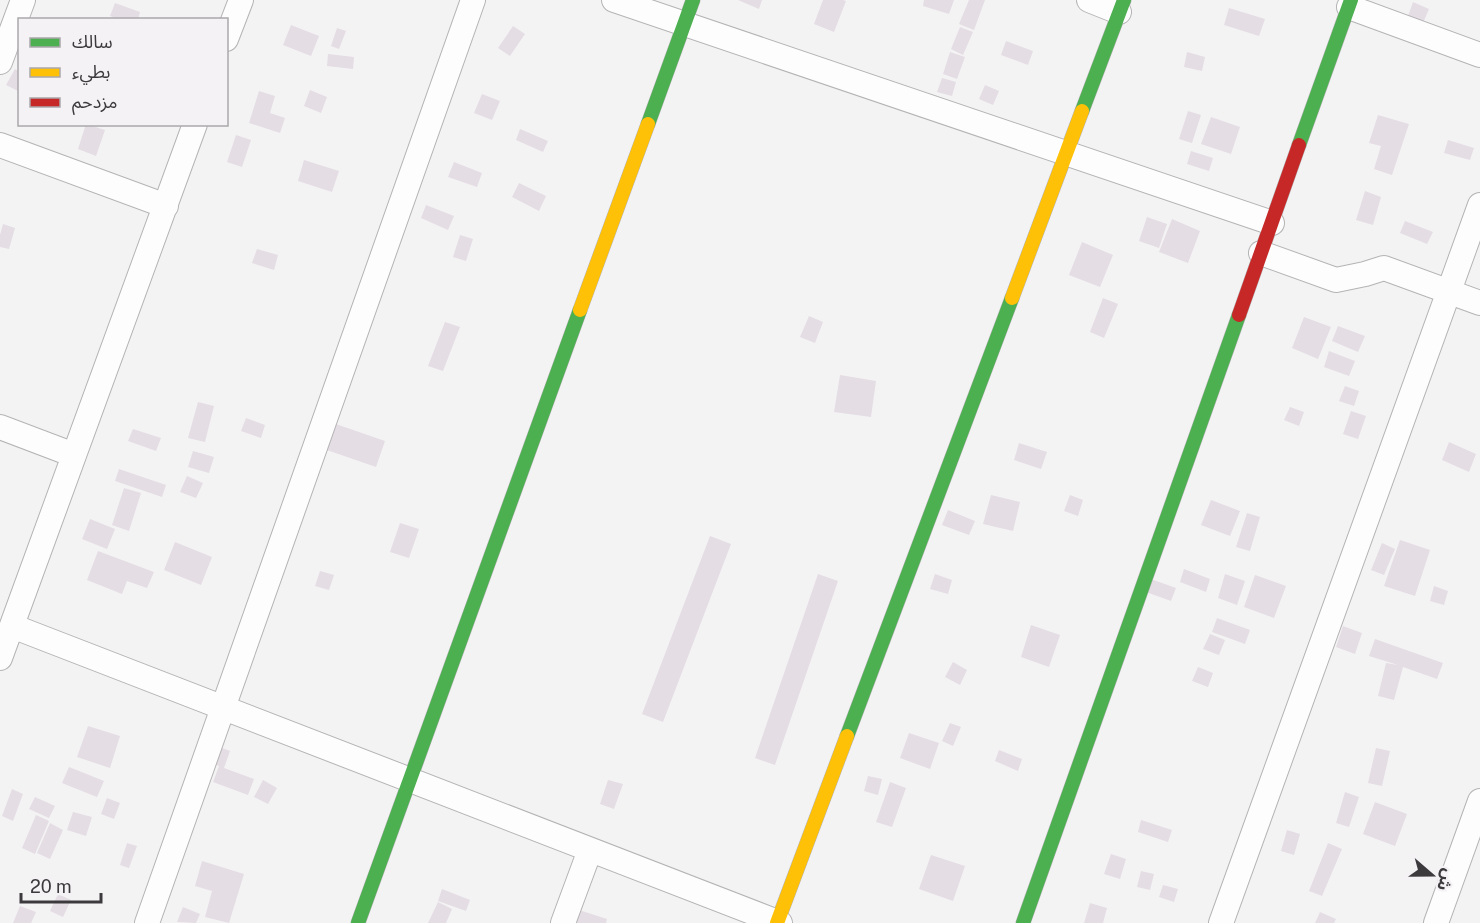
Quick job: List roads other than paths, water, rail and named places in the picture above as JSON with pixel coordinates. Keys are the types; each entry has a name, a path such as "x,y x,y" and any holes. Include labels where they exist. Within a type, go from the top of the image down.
{"street":[{"path":"0,63 23,0"},
{"path":"228,34 241,0"},
{"path":"147,923 472,0"},
{"path":"614,0 1272,223"},
{"path":"358,923 693,0"},
{"path":"12,626 778,923 1122,6 1089,0"},
{"path":"1023,923 1350,4 1480,55"},
{"path":"0,658 194,126"},
{"path":"0,145 166,206"},
{"path":"1221,923 1480,205"},
{"path":"1261,253 1336,280 1384,268 1480,303"},
{"path":"0,427 74,455"},
{"path":"1436,923 1480,801"},
{"path":"563,923 590,850"}]}
